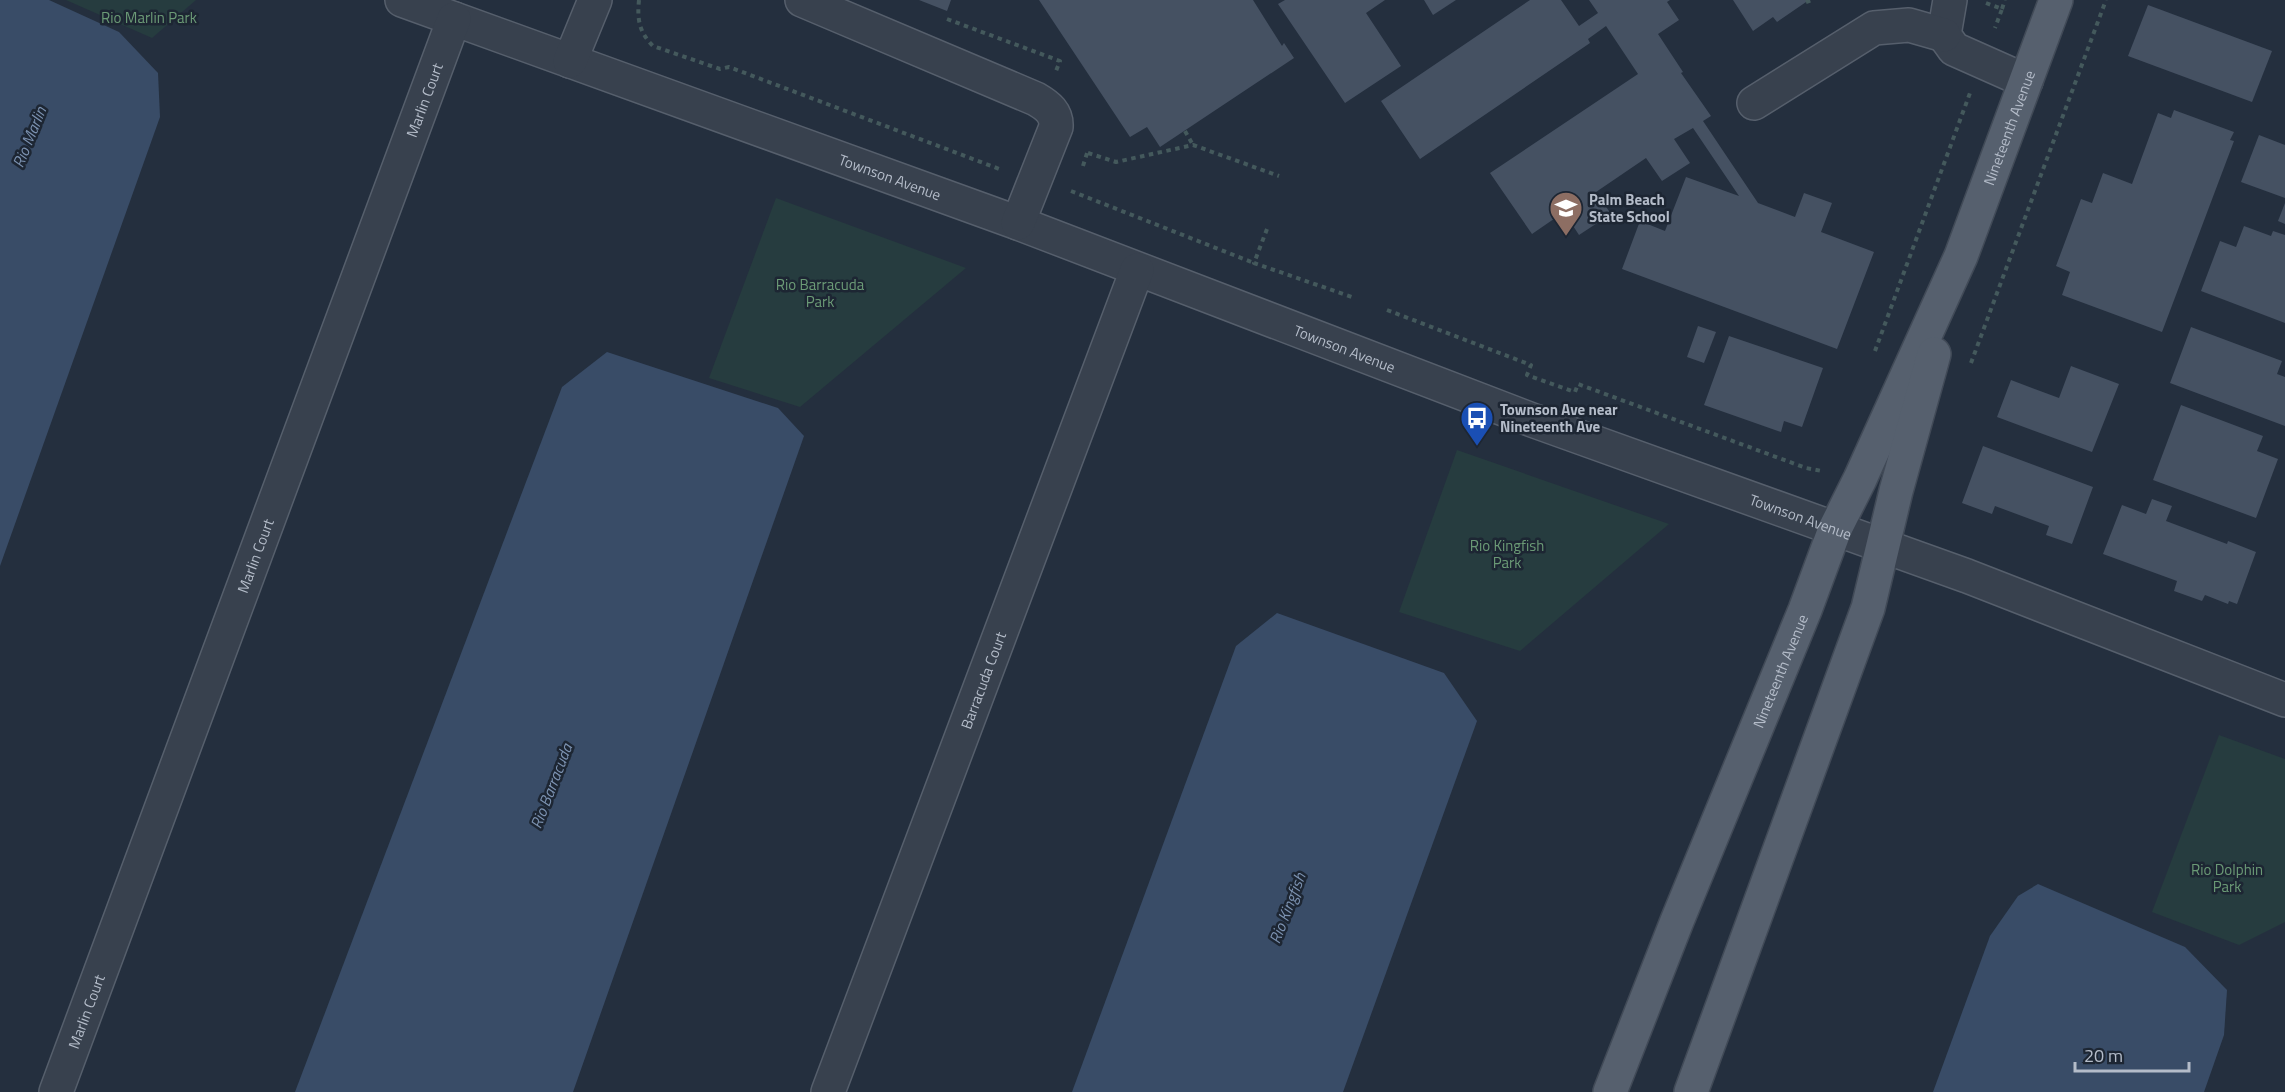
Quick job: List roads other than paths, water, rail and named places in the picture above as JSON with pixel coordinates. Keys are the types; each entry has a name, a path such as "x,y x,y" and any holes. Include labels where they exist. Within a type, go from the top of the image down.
{"main road":[{"name":"Nineteenth Avenue","path":"1610,1092 1836,529 1961,256 2056,0"},
{"name":"Nineteenth Avenue","path":"1691,1092 1868,608 1896,491 1961,256"}],"street":[{"name":"Townson Avenue","path":"402,0 1018,223 1542,424 1967,576 2285,700"},
{"path":"570,61 596,0"},
{"path":"802,0 1036,99 1047,106 1056,119 1056,128 1018,223"},
{"path":"1944,35 1950,0"},
{"name":"Marlin Court","path":"56,1092 454,19"},
{"path":"1754,103 1874,28 1909,25 1944,35 1954,49 2026,81"},
{"name":"Barracuda Court","path":"828,1092 1137,270"}],"water":[{"name":"Rio Marlin","path":"0,0 49,0 119,32 158,73 160,117 0,566"},
{"name":"Rio Barracuda","path":"607,352 778,408 804,436 573,1092 295,1092 562,387"},
{"name":"Rio Kingfish","path":"1277,613 1444,673 1477,721 1343,1092 1072,1092 1236,646"},
{"path":"2038,884 2185,947 2227,990 2224,1035 2204,1092 1933,1092 1990,936 2018,896"}],"place":[{"name":"Palm Beach State School","path":"1566,237"},
{"name":"Townson Ave near Nineteenth Ave","path":"1477,447"}],"park label":[{"name":"Rio Marlin Park","path":"149,17"},
{"name":"Rio Barracuda Park","path":"820,292"},
{"name":"Rio Kingfish Park","path":"1507,554"},
{"name":"Rio Dolphin Park","path":"2227,878"}]}
